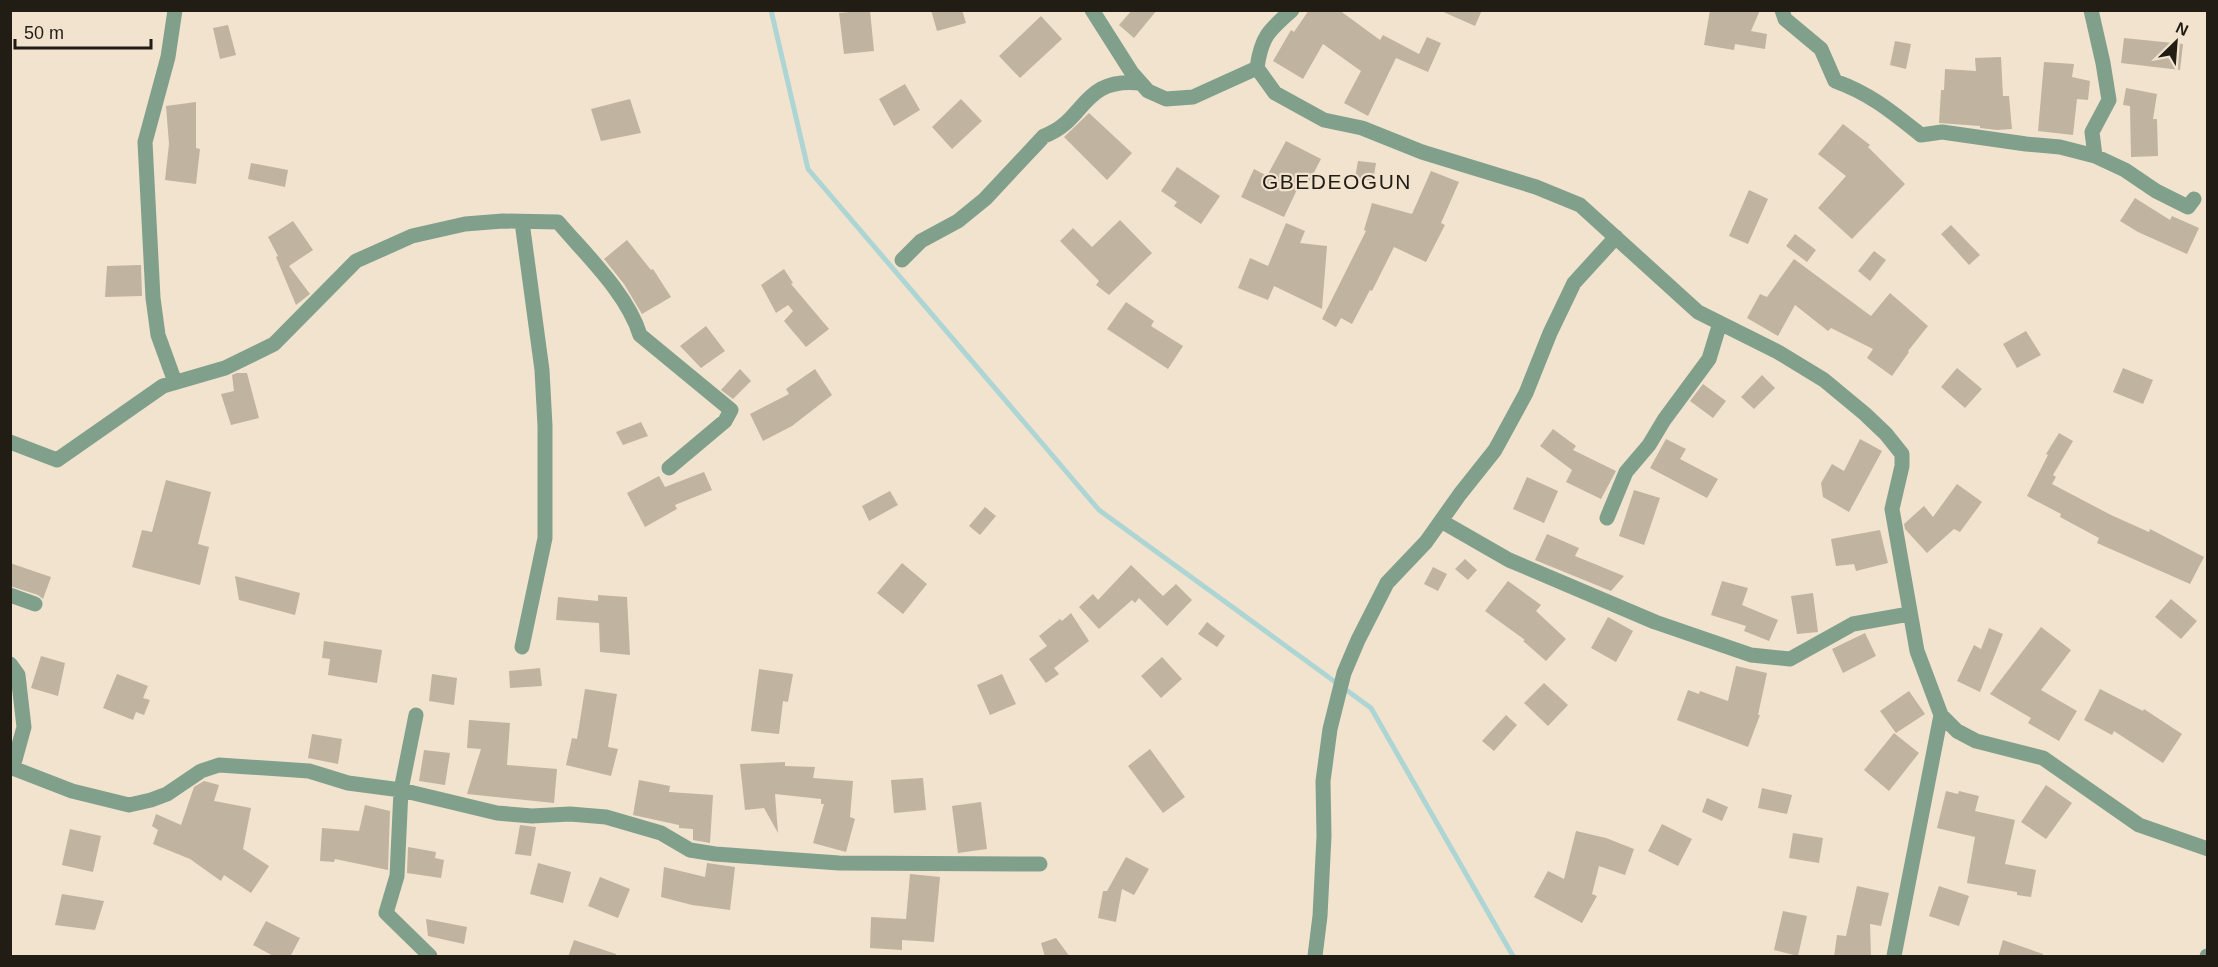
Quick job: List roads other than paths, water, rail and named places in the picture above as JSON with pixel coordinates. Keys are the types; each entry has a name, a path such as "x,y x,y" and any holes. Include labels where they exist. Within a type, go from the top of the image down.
{"street":[{"path":"175,10 168,57 145,142 153,298 158,335 175,382"},
{"path":"1092,10 1140,83 1148,91 1166,99 1193,97 1257,68"},
{"path":"1292,10 1272,28 1260,47 1257,68 1275,93 1324,120 1362,128 1422,152 1536,188 1580,205 1698,312 1778,352 1824,380 1872,421 1902,454 1902,466 1892,509 1917,651 1941,715 1957,731 1976,741 2043,758 2139,825 2208,849"},
{"path":"1782,10 1785,19 1821,50 1835,81 1859,90 1921,135 1942,132 2060,147 2095,156 2125,170 2156,191 2188,207 2194,200"},
{"path":"2091,10 2109,100 2092,132 2095,156"},
{"path":"902,260 921,241 958,221 985,199 1044,136 1056,132 1096,90 1126,81 1140,83"},
{"path":"522,222 542,370 545,448 545,538 522,646"},
{"path":"10,442 57,460 163,386 225,368 274,344 356,261 412,236 465,224 558,222 620,296 634,317 640,335 731,410 725,421 669,468"},
{"path":"1315,957 1323,859 1323,781 1330,729 1344,673 1387,583 1426,542 1495,450 1526,393 1550,333 1574,283 1616,237"},
{"path":"1607,518 1626,472 1649,445 1664,420 1709,359 1720,323"},
{"path":"1441,521 1509,560 1655,622 1750,655 1790,659 1853,624 1910,614"},
{"path":"10,595 35,604"},
{"path":"10,664 18,675 21,686 24,727 12,767 72,791 129,805 166,794 201,771 219,765 309,771 348,783 401,790 497,813 532,816 570,814 606,818 661,833 690,850 715,854 839,863 1040,864"},
{"path":"416,715 401,790 397,876 386,913 430,957"},
{"path":"1894,957 1941,715"}],"waterway":[{"path":"771,10 808,169 1099,510 1371,708 1513,956"}],"district":[{"name":"GBEDEOGUN","path":"1337,182"}]}
